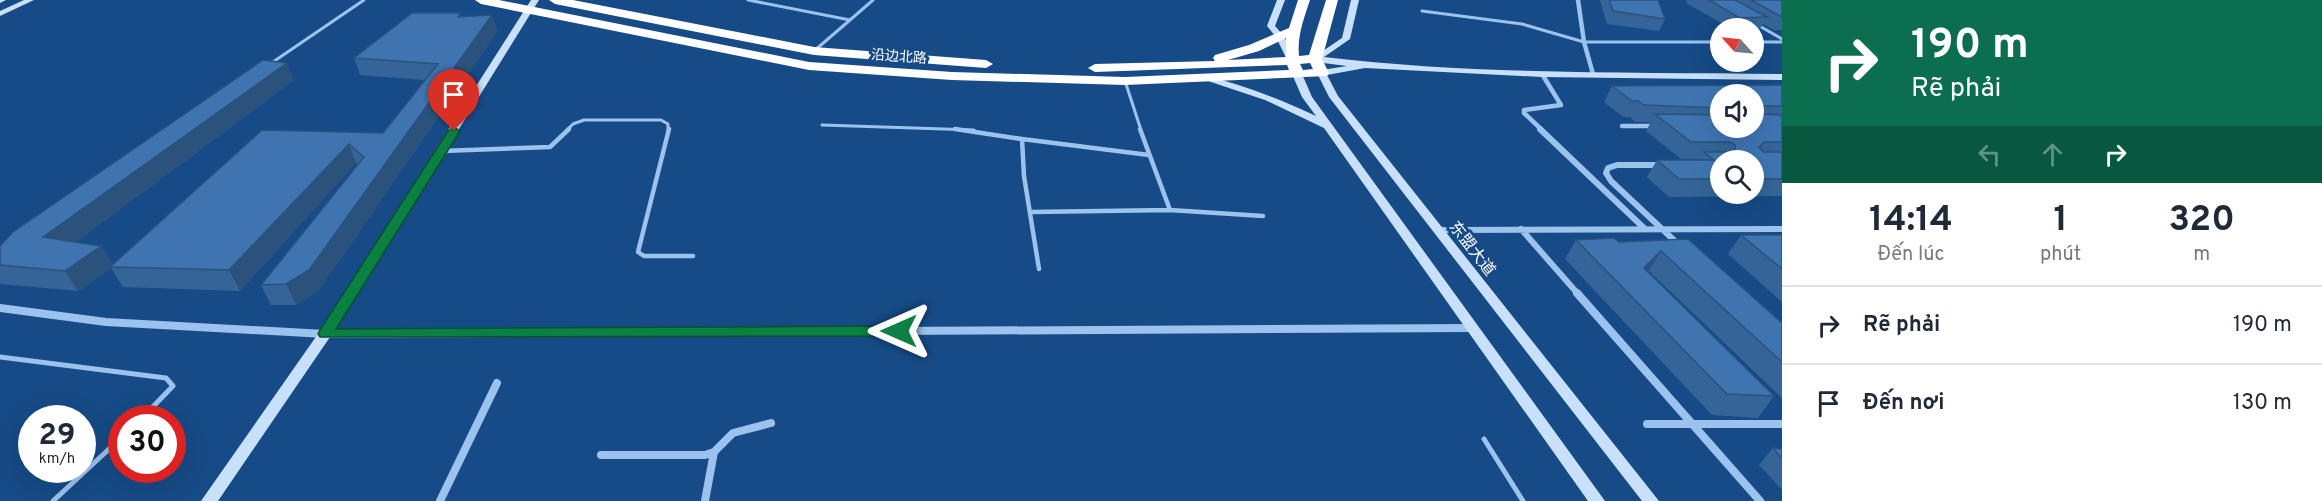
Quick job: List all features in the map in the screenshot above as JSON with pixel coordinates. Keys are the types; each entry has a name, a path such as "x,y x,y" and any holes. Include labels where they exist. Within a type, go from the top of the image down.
{"highway":[{"name":"沿边北路","path":"481,0 531,5 809,66 952,76 1125,81 1322,73"},
{"name":"沿边北路","path":"555,0 814,51 957,63 1107,68 1315,59"},
{"path":"1297,74 1291,60 1294,30 1304,0"},
{"path":"1315,59 1332,0"},
{"path":"1189,66 1254,48 1294,30"},
{"name":"东盟大道","path":"1315,59 1322,73"}],"main road":[{"path":"0,14 30,0"},
{"path":"1281,0 1271,26 1280,36 1291,60"},
{"path":"1315,59 1346,39 1355,0"},
{"path":"1,1 21,4"},
{"path":"209,501 326,334 531,5"},
{"path":"1315,59 1365,65 1542,74 1782,77"},
{"path":"1322,73 1365,65"},
{"name":"东盟大道","path":"1322,73 1334,97 1651,501"},
{"path":"1297,74 1307,97 1597,501"},
{"path":"1207,79 1250,89 1329,127"}],"street":[{"path":"1578,0 1584,42 1593,74"},
{"path":"1542,74 1561,105 1528,108 1524,110 1524,113 1646,230"},
{"path":"1622,126 1666,126"},
{"path":"1675,164 1617,165 1608,168 1606,173 1611,181 1688,253"},
{"path":"1521,229 1760,501"},
{"path":"1760,229 1767,235"},
{"path":"1438,230 1782,229"},
{"path":"0,308 106,322 326,334 1473,328"},
{"path":"440,501 496,383"},
{"path":"601,455 705,455 714,452 733,433 771,423"},
{"path":"1647,424 1782,424"},
{"path":"705,501 714,452"}],"lane":[{"path":"266,67 364,0"},
{"path":"748,0 850,20"},
{"path":"814,51 873,0"},
{"path":"1422,11 1521,24 1584,42 1710,42"},
{"path":"1764,29 1782,41"},
{"path":"1764,42 1782,41"},
{"path":"1125,81 1170,210"},
{"path":"442,151 550,147 562,139 569,126 576,121 662,120 668,124 669,128 638,252 644,256 693,256"},
{"path":"822,124 968,129 1022,139 1149,155"},
{"path":"1022,139 1024,176 1039,269"},
{"path":"1031,212 1170,210 1263,216"},
{"path":"0,357 166,378 173,386 155,405"},
{"path":"1484,439 1523,501"},
{"path":"53,501 108,450"}],"building":[{"path":"1609,0 1658,0 1665,19 1613,11"},
{"path":"1709,0 1735,0 1767,17 1740,18"},
{"path":"1751,0 1782,0 1782,17"},
{"path":"412,13 461,13 458,17 492,15 309,270 286,284 261,285 364,157 349,144 229,270 110,267 262,130 383,133 438,64 354,58"},
{"path":"263,60 287,63 43,237 101,246 65,271 0,265 0,246 13,232"},
{"path":"1710,85 1710,108 1644,105 1638,101 1632,101 1612,86"},
{"path":"1764,85 1782,85 1782,106 1764,106"},
{"path":"1655,114 1710,115 1710,138 1764,138 1764,114 1782,115 1782,142 1764,142 1759,148 1762,150 1735,150 1735,145 1730,142 1691,142"},
{"path":"1764,152 1782,152 1782,179 1764,179"},
{"path":"1657,160 1710,160 1710,179 1679,179"},
{"path":"1741,235 1782,235 1782,269"},
{"path":"1614,238 1619,242 1688,239 1782,323 1782,362 1661,251 1644,268 1774,396 1727,394 1576,240"},
{"path":"1773,448 1782,449 1782,458"}],"route":[{"path":"454,131 326,334 899,331"}]}
